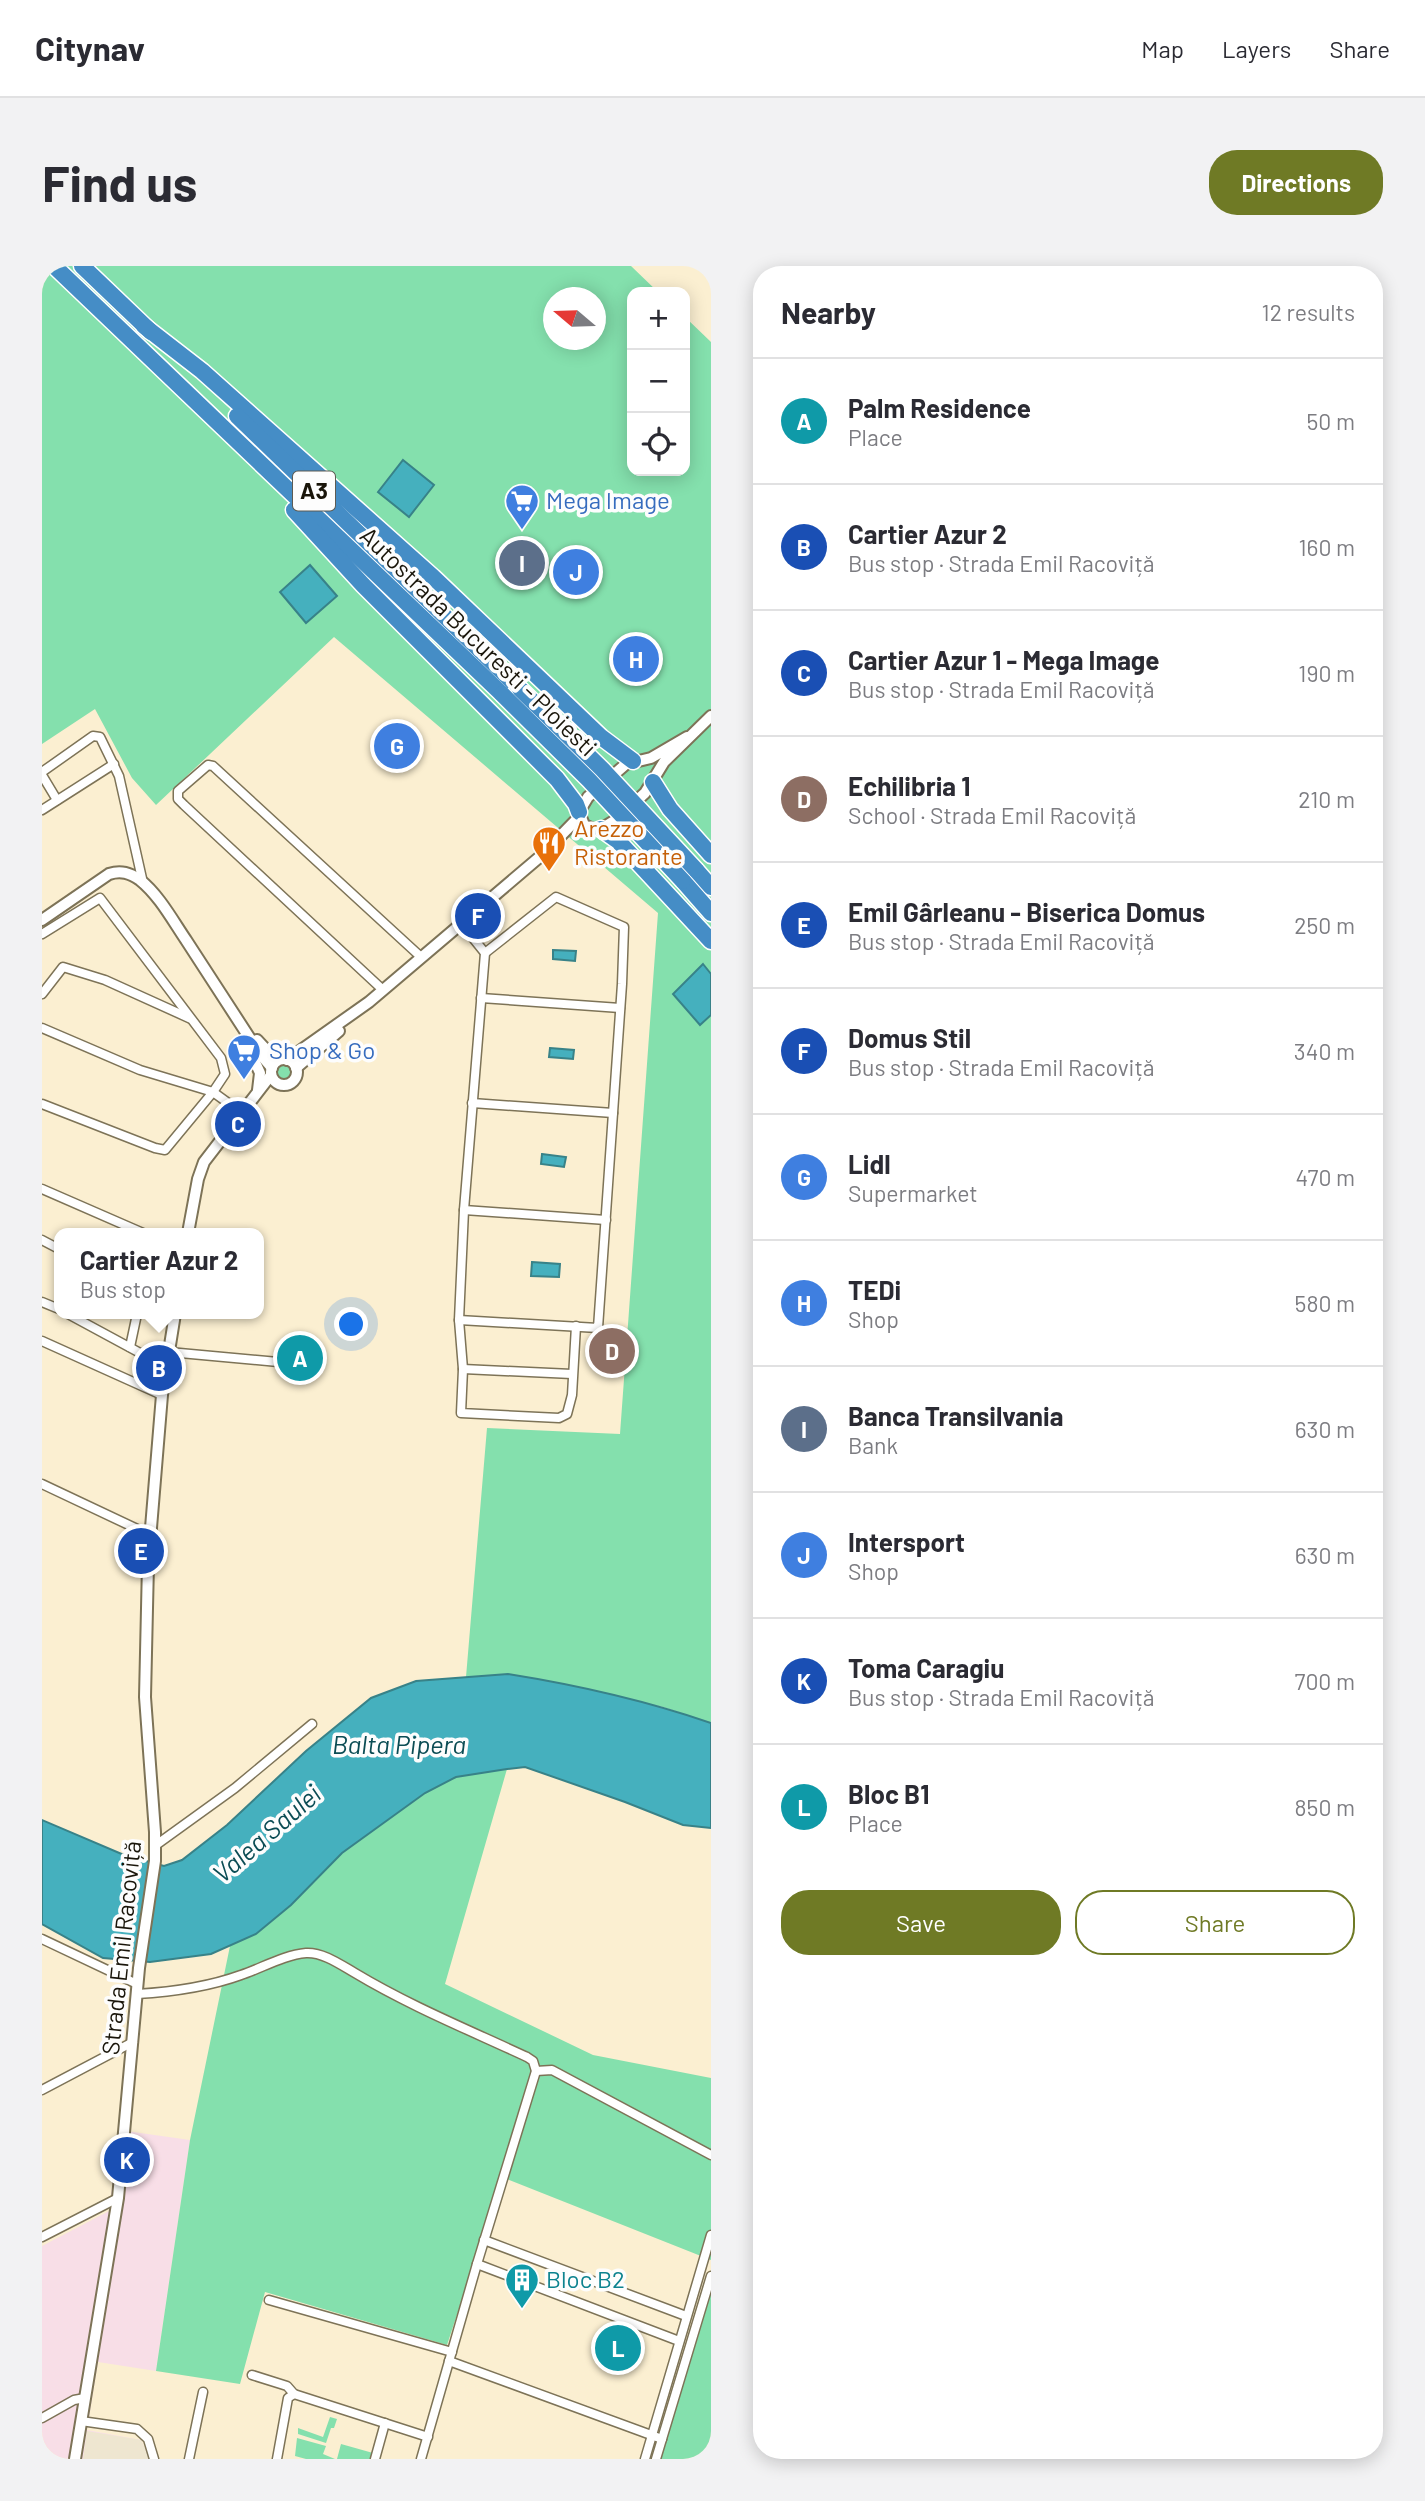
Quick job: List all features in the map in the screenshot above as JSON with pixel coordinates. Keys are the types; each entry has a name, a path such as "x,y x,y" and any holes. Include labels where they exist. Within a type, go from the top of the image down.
{"highway":[{"name":"Autostrada Bucuresti - Ploiesti","path":"54,266 689,875 711,887"},
{"name":"Autostrada Bucuresti - Ploiesti","path":"82,266 602,769 689,875 711,913"},
{"path":"144,326 202,371 386,534 601,737 637,761"},
{"path":"224,429 254,468 351,573 556,779 576,804 579,814"},
{"path":"654,780 670,809 711,855"},
{"path":"595,828 618,841 711,941"}],"street":[{"path":"542,855 614,821 645,793 664,762 711,716"},
{"path":"57,800 42,774 97,735 114,764 133,833 143,883"},
{"path":"189,1228 204,1162 273,1075 276,1062 286,1060 369,1002 542,855 579,814 587,797 621,768 651,758 687,737"},
{"path":"637,761 650,766 654,780"},
{"path":"42,810 114,764"},
{"path":"383,990 184,805 178,799 178,791 208,765 213,766 421,957"},
{"path":"579,814 584,825 595,828"},
{"path":"42,920 109,874 126,873 143,883 174,923 273,1075 284,1085 296,1076 296,1068 369,1002"},
{"path":"459,1320 598,1328 624,927 556,897 483,950"},
{"path":"42,934 100,898 225,1066 225,1074 213,1092 165,1150 42,1104"},
{"path":"461,923 483,950 464,1210 459,1320 463,1369 461,1413 559,1418 567,1414 572,1395 576,1326"},
{"path":"42,994 64,967 105,980 192,1020"},
{"path":"218,989 228,997 262,1046 296,1068"},
{"path":"218,989 217,996 258,1066 260,1079 256,1096"},
{"path":"481,998 620,1008"},
{"path":"42,1028 128,1066 213,1092 242,1113"},
{"path":"472,1103 613,1113"},
{"path":"43,1191 131,1228"},
{"path":"464,1210 606,1220"},
{"path":"77,1319 166,1367"},
{"path":"130,1347 136,1319"},
{"name":"Strada Emil Racoviță","path":"75,2459 118,2198 139,1968 155,1861 145,1697 150,1535 162,1395 174,1319"},
{"path":"42,1341 162,1395"},
{"path":"169,1352 278,1362"},
{"path":"463,1369 572,1374"},
{"path":"42,1484 150,1535"},
{"path":"156,1844 235,1788 312,1724"},
{"path":"42,1939 137,1989 159,1993 217,1982 293,1956 314,1953 345,1967 429,2014 533,2061 536,2071 421,2459"},
{"path":"43,2086 133,2042"},
{"path":"536,2071 552,2070 711,2155"},
{"path":"42,2237 118,2198"},
{"path":"645,2459 711,2235"},
{"path":"484,2240 687,2316"},
{"path":"477,2264 679,2341"},
{"path":"656,2459 711,2276"},
{"path":"269,2300 451,2356 662,2439"},
{"path":"252,2375 287,2386 294,2394 428,2437"},
{"path":"189,2459 203,2392"},
{"path":"277,2459 288,2398 294,2394"},
{"path":"42,2418 75,2400 85,2398"},
{"path":"81,2421 137,2429 148,2439 154,2459"},
{"path":"375,2459 385,2423"}],"shaded area":[{"path":"119,2130 190,2140 156,2371 98,2362 87,2430 141,2440 150,2459 42,2459 42,2246 109,2211"},
{"path":"87,2431 141,2440 150,2459 83,2459"}],"green space":[{"path":"42,266 631,266 653,287 627,287 627,476 690,476 690,322 711,342 711,1723 663,1707 508,1674 466,1677 487,1428 620,1434 658,913 334,637 156,805 132,778 95,709 42,744"},
{"path":"284,1064 290,1066 290,1078 284,1080 278,1078 276,1072 278,1066"},
{"path":"507,1769 445,1984 593,2055 711,2078 711,2260 502,2177 447,2345 265,2292 240,2384 156,2371 190,2140 230,1946 256,1934 291,1905 342,1853 425,1793 456,1777"},
{"path":"711,2275 711,2459 655,2459"},
{"path":"330,2417 337,2419 326,2443 298,2434 298,2428 323,2437"},
{"path":"297,2438 326,2446 323,2454 335,2459 306,2459 295,2456"},
{"path":"341,2444 373,2453 371,2459 337,2459"}],"water":[{"path":"403,460 434,485 409,517 378,492"},
{"path":"310,565 337,596 306,623 280,592"},
{"path":"553,950 576,951 575,961 553,959"},
{"path":"703,964 711,974 711,1015 700,1025 673,994"},
{"path":"550,1048 574,1050 573,1059 549,1057"},
{"path":"542,1154 566,1157 564,1167 541,1164"},
{"path":"532,1262 560,1264 559,1277 531,1276"},
{"name":"Balta Pipera","path":"508,1674 610,1694 711,1723 711,1828 683,1825 525,1767 507,1769 456,1777 425,1793 342,1853 291,1905 256,1934 211,1954 150,1962 103,1958 42,1924 42,1820 124,1855 164,1866 182,1860 227,1825 306,1751 371,1698 416,1681"}],"place":[{"name":"Mega Image","path":"522,531"},
{"name":"Banca Transilvania","path":"522,563"},
{"name":"Intersport","path":"576,572"},
{"name":"TEDi","path":"636,659"},
{"name":"Lidl","path":"397,746"},
{"name":"Arezzo Ristorante","path":"549,873"},
{"name":"Domus Stil","path":"478,916"},
{"name":"Shop & Go","path":"244,1081"},
{"name":"Cartier Azur 1 - Mega Image","path":"238,1124"},
{"name":"Echilibria 1","path":"612,1351"},
{"name":"Palm Residence","path":"300,1358"},
{"name":"Cartier Azur 2","path":"159,1368"},
{"name":"Emil Gârleanu - Biserica Domus","path":"141,1551"},
{"name":"Toma Caragiu","path":"127,2160"},
{"name":"Bloc B2","path":"522,2310"},
{"name":"Bloc B1","path":"618,2348"}],"water label":[{"name":"Valea Saulei","path":"267,1834"}]}
